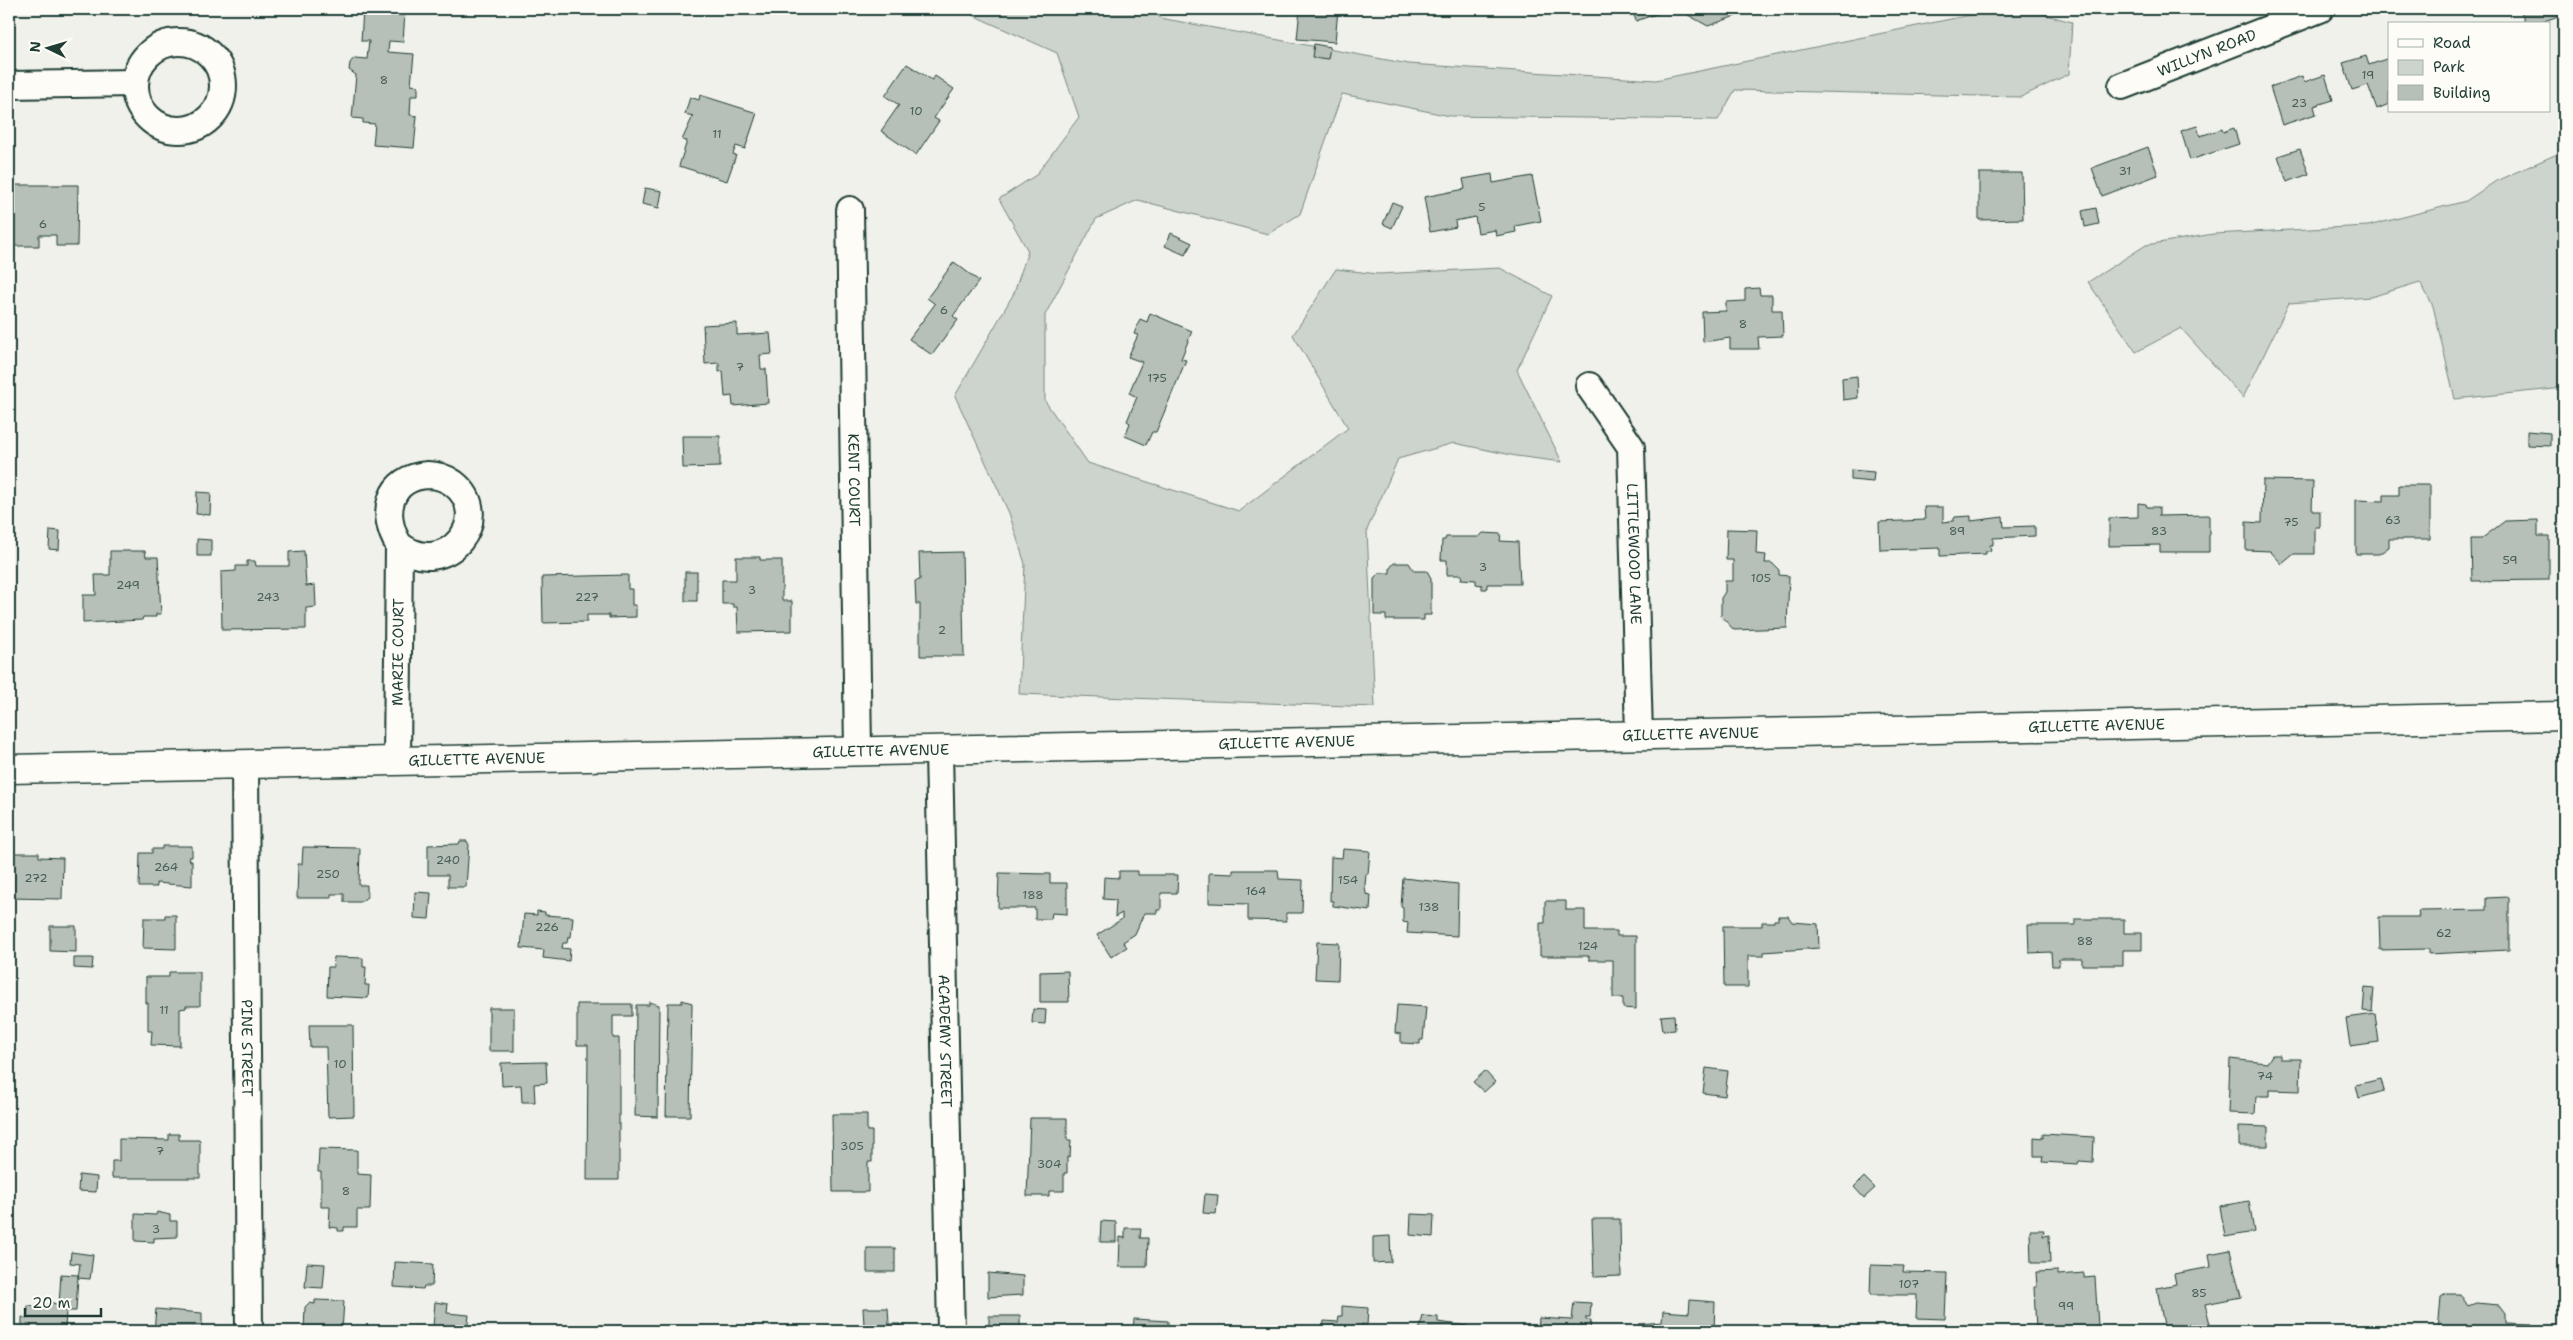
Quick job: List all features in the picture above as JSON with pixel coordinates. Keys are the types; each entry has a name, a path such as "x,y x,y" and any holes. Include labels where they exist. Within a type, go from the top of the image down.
{"street":[{"name":"WILLYN ROAD","path":"2122,86 2320,9"},
{"path":"9,85 135,83"},
{"name":"KENT COURT","path":"850,210 858,750"},
{"name":"LITTLEWOOD LANE","path":"1589,386 1631,447 1639,735"},
{"name":"MARIE COURT","path":"397,761 400,545"},
{"name":"GILLETTE AVENUE","path":"9,769 2564,716"},
{"name":"ACADEMY STREET","path":"939,751 951,1331"},
{"name":"PINE STREET","path":"245,764 250,1331"}],"green space":[{"path":"959,9 1154,9 1160,18 1409,64 1656,80 1999,9 2024,9 2072,22 2069,74 2021,97 1735,90 1718,120 1450,116 1342,94 1300,214 1268,234 1138,200 1096,219 1045,315 1045,401 1088,463 1239,511 1348,428 1293,335 1336,269 1378,274 1500,268 1552,296 1517,370 1562,462 1516,456 1454,443 1398,459 1367,530 1375,707 1019,694 1025,564 1009,513 955,396 1014,293 1028,251 999,199 1036,175 1079,117 1057,53"},
{"path":"2564,151 2564,388 2455,399 2433,306 2420,282 2371,297 2289,303 2243,398 2181,328 2136,352 2088,282 2146,245 2213,234 2368,226 2466,201 2496,181"}],"building":[{"path":"363,9 405,12 403,42 389,41 388,52 414,54 411,85 418,86 418,96 411,96 410,115 417,116 414,148 373,145 375,124 363,123 363,119 352,118 356,75 349,70 350,63 354,58 367,59 369,41 361,41"},
{"path":"784,9 799,9 800,11 786,16"},
{"path":"1300,9 1338,9 1335,42 1297,39"},
{"path":"1632,9 1670,9 1636,21"},
{"path":"1686,9 1748,9 1744,13 1708,26 1688,15"},
{"path":"2520,9 2564,9 2564,14 2542,22 2525,22"},
{"path":"1314,44 1330,47 1328,59 1312,57"},
{"path":"2366,56 2369,65 2388,58 2388,104 2377,109 2368,85 2352,90 2343,63"},
{"path":"907,64 932,80 935,76 954,89 934,118 939,121 916,155 881,131 899,105 885,96"},
{"path":"2325,75 2333,100 2314,106 2316,114 2282,125 2270,87 2302,76 2304,82"},
{"path":"700,95 757,113 745,149 736,146 733,154 736,155 727,181 679,166 687,141 682,140 693,116 685,114 690,97 699,100"},
{"path":"2197,126 2200,136 2222,129 2223,132 2234,128 2239,144 2190,160 2181,131"},
{"path":"2148,147 2158,175 2102,196 2092,168"},
{"path":"2300,149 2309,174 2287,182 2278,156"},
{"path":"1979,173 2022,173 2023,219 1979,220"},
{"path":"1492,174 1493,183 1532,176 1541,221 1515,226 1516,232 1496,236 1495,230 1478,233 1475,217 1455,221 1456,227 1430,232 1424,197 1465,189 1463,179"},
{"path":"16,185 78,185 77,246 56,246 56,235 39,235 39,246 9,246 9,214 15,214 9,208 9,192"},
{"path":"645,188 662,191 659,208 642,204"},
{"path":"1392,202 1402,206 1392,228 1383,224"},
{"path":"2096,208 2099,224 2085,227 2082,211"},
{"path":"1171,233 1192,243 1185,255 1165,246"},
{"path":"954,262 979,281 953,316 958,320 932,355 909,339 935,304 927,298"},
{"path":"1759,288 1760,295 1772,295 1772,310 1782,310 1783,336 1758,337 1759,349 1730,349 1730,338 1703,342 1702,312 1726,311 1726,302 1745,301 1745,289"},
{"path":"1150,313 1192,331 1181,359 1186,360 1156,432 1152,432 1146,445 1125,436 1130,423 1127,421 1137,397 1129,393 1142,362 1128,357 1138,335 1134,334 1140,319 1147,322"},
{"path":"737,323 737,335 770,333 772,354 760,355 761,369 766,369 768,403 733,406 732,396 725,397 723,371 719,372 719,363 705,364 703,325"},
{"path":"1857,376 1858,398 1843,400 1842,378"},
{"path":"2527,431 2550,433 2550,446 2527,445"},
{"path":"682,436 720,436 720,467 683,468"},
{"path":"1851,470 1874,472 1873,482 1851,480"},
{"path":"2263,480 2313,481 2312,511 2320,511 2320,527 2315,527 2315,554 2294,554 2282,564 2270,551 2246,550 2246,522 2262,523"},
{"path":"2399,485 2430,485 2430,539 2389,539 2389,547 2379,554 2356,554 2356,500 2384,501 2384,495 2399,495"},
{"path":"197,492 211,493 210,515 196,514"},
{"path":"2138,503 2146,504 2147,507 2159,507 2159,516 2209,515 2209,552 2160,552 2160,545 2109,546 2109,518 2138,517"},
{"path":"1924,507 1943,507 1943,522 1953,521 1955,517 1971,516 1971,521 2003,517 2004,527 2035,526 2035,536 1993,538 1993,545 1990,545 1991,551 1986,551 1986,554 1940,556 1940,548 1880,550 1879,522 1925,520"},
{"path":"2538,520 2538,536 2549,536 2549,580 2472,581 2471,539 2481,539 2505,521"},
{"path":"1727,529 1757,530 1756,554 1766,555 1765,563 1772,563 1779,570 1779,575 1789,576 1787,628 1734,630 1721,616 1721,598 1725,592 1725,581 1733,581 1733,560 1726,560"},
{"path":"50,530 60,531 59,550 49,549"},
{"path":"1483,533 1501,534 1500,541 1518,542 1520,584 1487,584 1487,589 1482,589 1482,585 1476,584 1476,580 1461,579 1462,575 1447,575 1447,560 1441,560 1442,540 1445,540 1446,537 1479,537"},
{"path":"197,539 211,540 211,556 197,556"},
{"path":"110,551 145,551 146,557 158,557 161,614 156,614 156,617 143,617 142,620 83,623 83,595 96,595 95,575 110,575"},
{"path":"304,551 306,586 315,585 316,607 306,608 306,629 222,630 221,572 236,571 236,566 247,566 247,561 255,561 256,566 289,566 289,552"},
{"path":"962,552 964,656 920,656 920,604 916,604 915,581 920,580 919,553"},
{"path":"736,557 760,557 760,560 782,560 782,601 792,601 792,631 738,632 737,607 733,607 733,604 722,604 722,580 736,580"},
{"path":"1394,563 1409,563 1414,571 1427,571 1431,578 1431,615 1424,615 1424,620 1386,620 1386,615 1374,615 1374,578 1379,573 1390,573 1390,568"},
{"path":"685,572 697,572 697,601 685,601"},
{"path":"628,575 628,589 632,589 632,605 636,605 636,617 609,618 609,615 587,615 587,622 543,623 542,577"},
{"path":"9,585 11,585 11,624 9,624"},
{"path":"460,841 467,841 469,845 466,887 448,887 448,875 428,875 428,845 459,844"},
{"path":"162,846 192,846 192,857 189,857 190,861 192,861 192,886 156,883 157,887 139,887 140,853 152,853 152,849 162,849"},
{"path":"303,847 360,848 359,885 367,885 367,897 360,902 344,902 344,894 331,894 331,898 297,898 298,864 302,864"},
{"path":"1343,849 1370,851 1365,886 1366,894 1371,895 1370,911 1333,906 1333,901 1330,901 1331,857 1342,858"},
{"path":"10,853 39,853 39,857 63,858 62,899 9,898"},
{"path":"1233,870 1278,870 1279,879 1303,880 1302,913 1286,913 1286,921 1248,920 1248,904 1209,903 1209,873 1233,874"},
{"path":"1119,871 1138,871 1138,875 1178,875 1177,893 1161,893 1161,910 1157,910 1157,913 1144,913 1135,934 1123,942 1127,947 1111,957 1097,935 1122,919 1122,913 1115,917 1116,900 1103,899 1104,877 1119,878"},
{"path":"999,873 1050,874 1050,883 1067,883 1067,914 1052,913 1051,919 1035,919 1035,908 998,908"},
{"path":"1403,878 1458,884 1457,936 1407,933 1408,923 1403,922 1403,908 1401,907"},
{"path":"415,892 431,893 429,919 414,918"},
{"path":"2509,897 2509,950 2429,954 2429,949 2380,950 2379,917 2419,917 2418,911 2486,910 2486,898"},
{"path":"1545,901 1566,901 1566,910 1585,910 1585,931 1617,931 1617,936 1636,936 1636,1009 1623,1008 1623,998 1613,998 1613,960 1589,960 1589,956 1540,956 1540,923 1545,923"},
{"path":"537,911 545,912 545,915 573,917 571,937 568,937 567,943 563,943 562,948 570,949 569,961 543,958 544,950 521,948 524,914 537,915"},
{"path":"165,915 176,915 176,949 143,948 144,918 165,918"},
{"path":"1778,916 1788,916 1792,922 1818,924 1819,948 1764,952 1764,956 1748,956 1748,987 1724,987 1723,926 1762,926 1762,922 1778,920"},
{"path":"2075,919 2124,919 2124,933 2142,933 2142,950 2123,950 2123,965 2082,965 2082,959 2059,959 2059,966 2052,966 2051,952 2029,953 2028,925 2075,925"},
{"path":"50,926 76,926 76,952 50,951"},
{"path":"1317,942 1339,943 1338,980 1315,979"},
{"path":"334,957 363,958 363,967 366,967 365,985 369,985 368,998 327,996 328,967 333,967"},
{"path":"74,958 93,958 92,969 74,968"},
{"path":"1068,971 1069,1002 1040,1002 1040,972"},
{"path":"169,972 200,972 200,1006 186,1006 186,1008 180,1009 180,1046 151,1045 152,1031 148,1031 146,977 169,977"},
{"path":"2365,987 2374,988 2372,1012 2363,1011"},
{"path":"682,1000 692,1003 690,1116 666,1116 668,1003 682,1003"},
{"path":"649,1002 659,1005 658,1117 635,1116 636,1005 649,1005"},
{"path":"577,1004 632,1004 632,1016 613,1016 613,1038 619,1038 619,1180 587,1180 588,1045 577,1045"},
{"path":"1397,1005 1426,1007 1423,1040 1420,1040 1420,1044 1401,1043 1401,1034 1395,1033"},
{"path":"489,1008 514,1008 514,1051 489,1051"},
{"path":"1033,1009 1046,1010 1045,1024 1032,1023"},
{"path":"2375,1014 2379,1042 2350,1046 2346,1018"},
{"path":"1674,1015 1675,1030 1663,1031 1661,1016"},
{"path":"309,1025 353,1025 354,1116 328,1117 326,1047 310,1047"},
{"path":"2272,1055 2280,1055 2280,1059 2301,1059 2300,1091 2270,1090 2270,1096 2256,1096 2255,1114 2228,1113 2230,1059 2267,1063"},
{"path":"546,1062 547,1083 534,1084 535,1102 522,1102 521,1085 502,1086 501,1063"},
{"path":"1706,1068 1728,1071 1725,1096 1703,1093"},
{"path":"1485,1071 1495,1082 1484,1092 1473,1082"},
{"path":"2381,1079 2384,1091 2359,1098 2356,1085"},
{"path":"832,1114 867,1114 867,1131 872,1131 872,1162 868,1162 868,1192 833,1192"},
{"path":"1030,1118 1067,1118 1067,1140 1071,1140 1070,1156 1067,1157 1067,1173 1064,1173 1064,1191 1049,1191 1049,1196 1027,1196"},
{"path":"2239,1126 2268,1127 2268,1146 2239,1146"},
{"path":"169,1134 179,1134 179,1140 200,1140 200,1178 112,1178 112,1161 119,1161 119,1139 169,1140"},
{"path":"2043,1134 2094,1137 2093,1162 2079,1161 2078,1164 2042,1162 2043,1156 2034,1156 2034,1137 2043,1138"},
{"path":"319,1149 357,1150 357,1174 371,1175 370,1210 357,1210 357,1227 344,1227 344,1231 338,1231 338,1228 329,1227 330,1207 321,1207 321,1172 318,1172"},
{"path":"79,1175 97,1177 96,1192 78,1191"},
{"path":"1864,1177 1875,1188 1864,1198 1854,1187"},
{"path":"1205,1194 1218,1195 1216,1214 1203,1213"},
{"path":"2249,1201 2254,1232 2225,1237 2220,1206"},
{"path":"157,1212 170,1215 170,1221 177,1221 177,1237 154,1238 154,1242 135,1241 135,1214 156,1215"},
{"path":"1411,1214 1434,1215 1433,1237 1410,1235"},
{"path":"1592,1219 1620,1219 1621,1276 1594,1277"},
{"path":"1101,1221 1116,1222 1116,1242 1100,1242"},
{"path":"1125,1228 1141,1228 1140,1238 1148,1238 1147,1267 1119,1267 1120,1237 1125,1238"},
{"path":"2030,1230 2044,1230 2043,1236 2049,1235 2050,1263 2031,1263"},
{"path":"1390,1236 1391,1262 1373,1263 1373,1237"},
{"path":"867,1248 895,1248 895,1272 867,1272"},
{"path":"2230,1250 2241,1297 2205,1304 2210,1324 2165,1331 2157,1288 2176,1284 2174,1274 2211,1267 2209,1254"},
{"path":"71,1252 93,1255 90,1279 78,1278 80,1264 70,1263"},
{"path":"395,1262 433,1264 432,1286 424,1286 423,1289 394,1287"},
{"path":"307,1263 325,1264 323,1288 305,1287"},
{"path":"1871,1265 1904,1266 1903,1272 1947,1273 1945,1319 1916,1318 1917,1295 1870,1295"},
{"path":"2058,1271 2058,1275 2084,1273 2084,1278 2095,1277 2098,1326 2081,1327 2081,1331 2036,1331 2034,1287 2037,1287 2036,1272"},
{"path":"988,1273 1023,1276 1023,1295 988,1297"},
{"path":"61,1274 78,1275 76,1311 66,1311 65,1331 22,1331 22,1317 27,1318 28,1306 44,1307 44,1305 49,1305 50,1302 59,1305"},
{"path":"2446,1294 2460,1294 2468,1306 2476,1303 2499,1305 2505,1313 2505,1323 2532,1324 2532,1331 2438,1331 2441,1297"},
{"path":"315,1300 344,1301 342,1331 304,1331 305,1307 309,1303 315,1304"},
{"path":"1690,1300 1715,1302 1714,1330 1717,1331 1638,1331 1639,1324 1662,1322 1663,1311 1689,1313"},
{"path":"435,1302 448,1304 447,1313 469,1315 467,1331 414,1331 414,1327 433,1327"},
{"path":"1574,1302 1591,1303 1590,1317 1586,1317 1586,1320 1591,1320 1590,1331 1538,1331 1539,1318 1572,1320"},
{"path":"1342,1306 1368,1308 1367,1325 1362,1324 1361,1331 1323,1331 1324,1321 1338,1322 1339,1316 1342,1316"},
{"path":"863,1308 888,1308 889,1324 900,1324 900,1331 867,1331 867,1325 864,1325"},
{"path":"156,1309 202,1313 202,1331 154,1331"},
{"path":"989,1316 1020,1316 1020,1331 989,1331"},
{"path":"1423,1316 1438,1317 1438,1322 1468,1326 1468,1331 1419,1331"},
{"path":"1134,1319 1168,1321 1168,1330 1183,1331 1133,1331"},
{"path":"749,1326 755,1327 755,1331 749,1331"},
{"path":"1233,1326 1284,1327 1283,1331 1233,1331"},
{"path":"1810,1326 1834,1329 1834,1331 1809,1331"}]}
